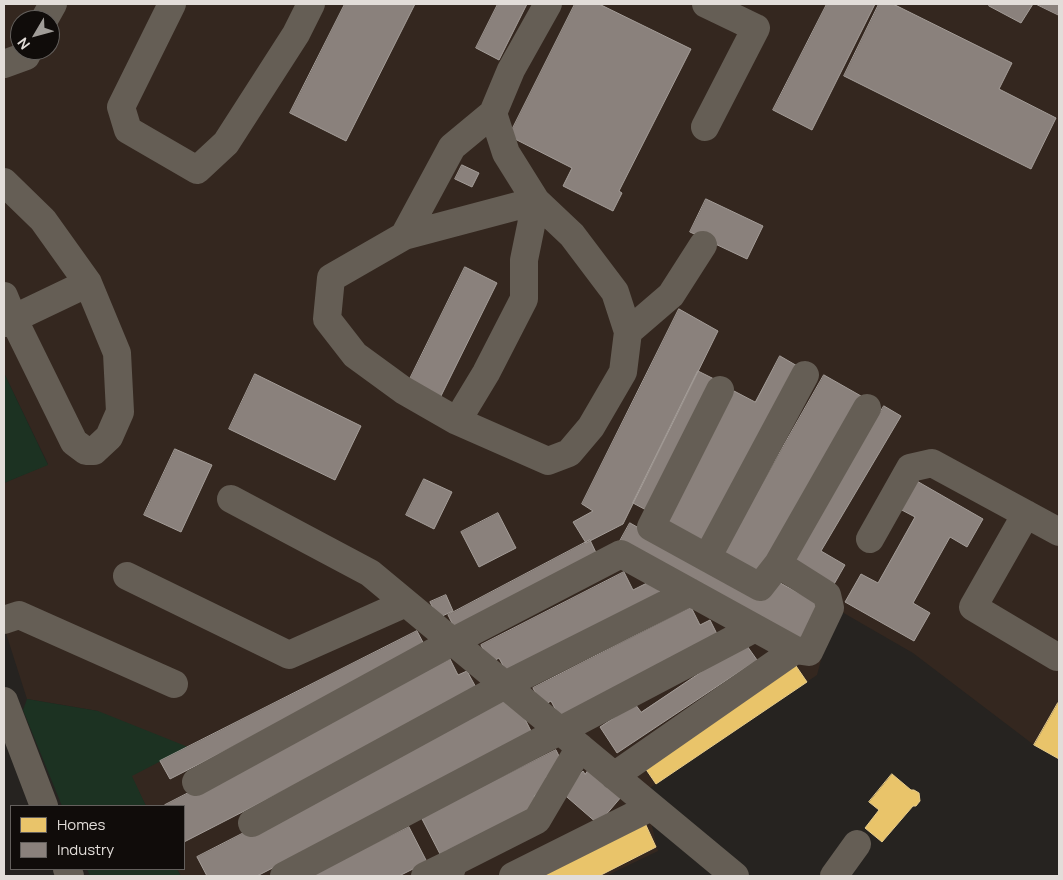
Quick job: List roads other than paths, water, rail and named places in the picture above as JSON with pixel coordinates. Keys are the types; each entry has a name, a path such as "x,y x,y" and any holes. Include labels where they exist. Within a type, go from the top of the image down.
{"lane":[{"path":"172,4 121,107 128,130 197,170 226,143 296,34 311,4"},
{"path":"404,236 452,148 492,113 510,70 548,4"},
{"path":"705,127 756,28 706,4"},
{"path":"492,113 506,153 536,201 572,236 615,292 628,332 623,372 591,427 569,453 548,461 457,421 403,390 355,355 327,319 332,278 404,236 536,201"},
{"path":"4,182 43,220 88,283 117,353 120,412 109,438 94,451 86,450 74,442 7,312 88,283"},
{"path":"457,421 486,373 524,299 524,260 536,201"},
{"path":"628,332 671,295 703,245"},
{"path":"707,558 805,374"},
{"path":"720,390 651,527 760,588 778,564 867,408"},
{"path":"870,539 910,468 932,463 1059,532"},
{"path":"231,499 370,574 735,876"},
{"path":"1026,514 973,607 1057,657"},
{"path":"196,782 452,642 621,554 795,650 809,652 830,608 828,595 778,564"},
{"path":"127,576 289,655 406,603"},
{"path":"252,823 505,685 690,592"},
{"path":"4,620 19,615 174,684"},
{"path":"284,876 570,739 755,628"},
{"path":"614,776 795,650"},
{"path":"4,701 44,805"},
{"path":"425,876 451,869 537,820 570,739"},
{"path":"514,876 651,807"},
{"path":"834,876 857,844"}]}
